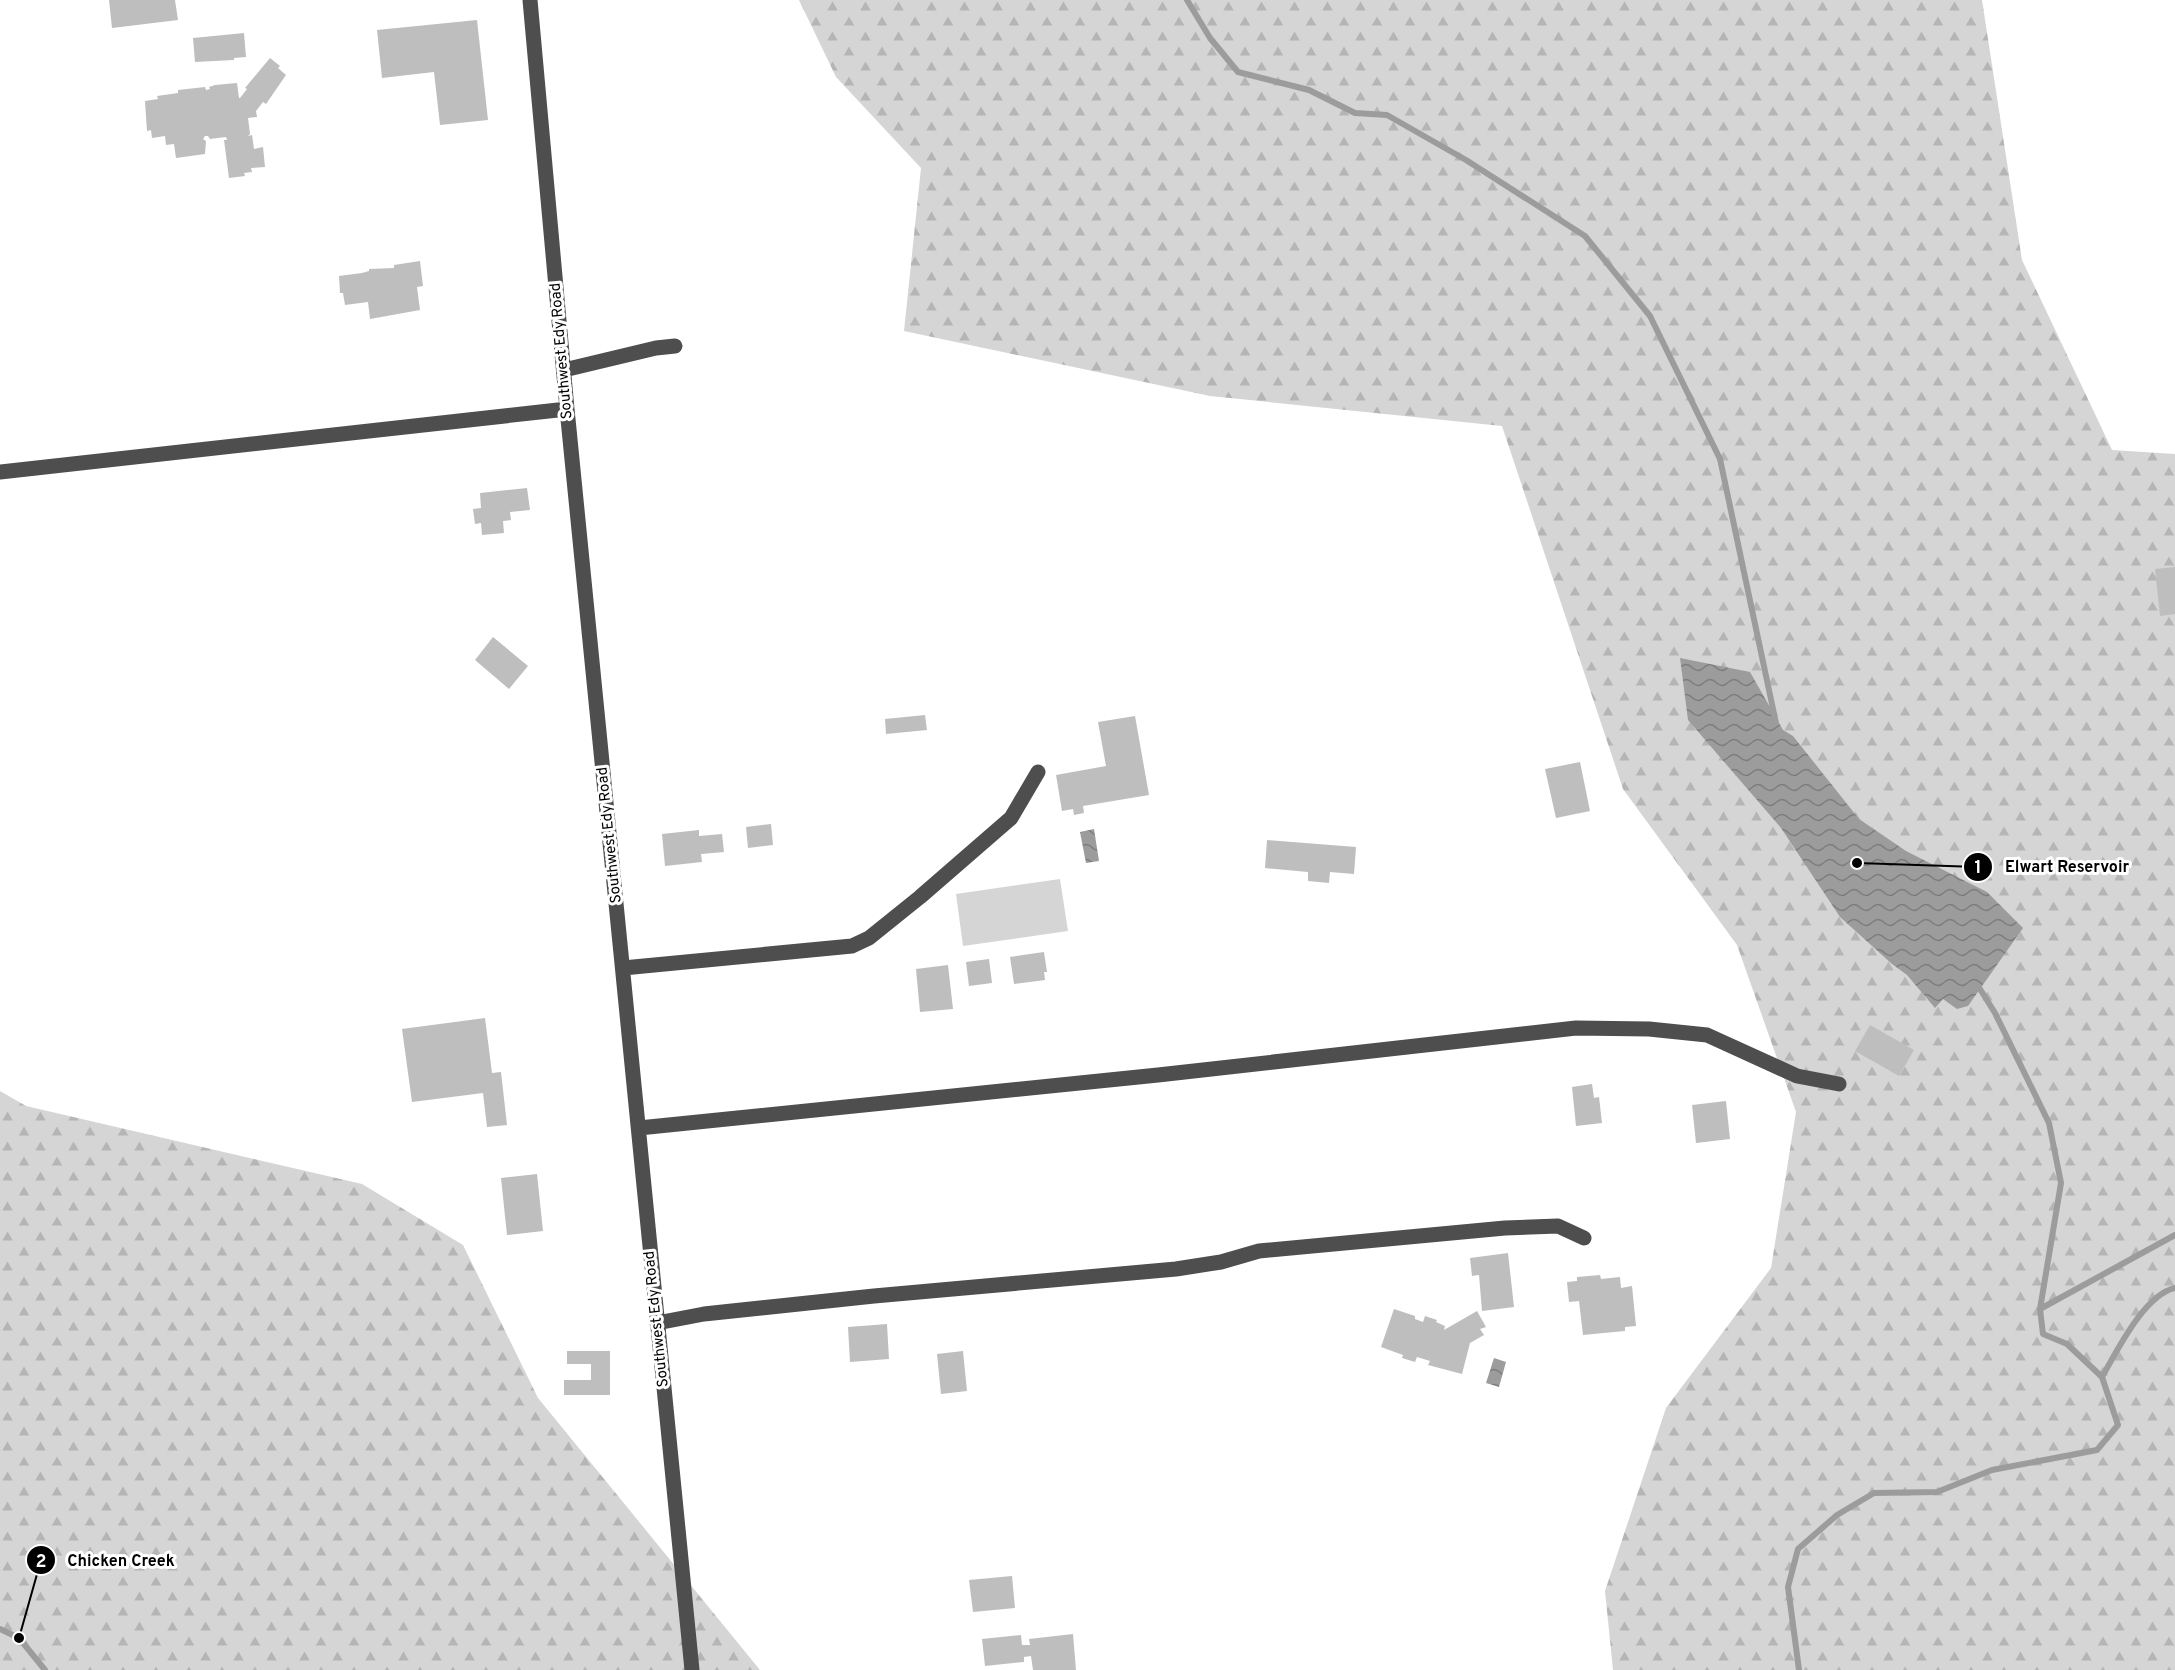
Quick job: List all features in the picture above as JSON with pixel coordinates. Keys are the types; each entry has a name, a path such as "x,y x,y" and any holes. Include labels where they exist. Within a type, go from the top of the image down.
{"street":[{"name":"Southwest Edy Road","path":"530,0 567,409 693,1670"},
{"path":"564,370 656,348 675,346"},
{"path":"0,472 567,409"},
{"path":"623,969 852,946 869,938 1011,818 1038,772"},
{"path":"639,1128 1158,1075 1576,1028 1649,1029 1707,1035 1797,1076 1839,1084"},
{"path":"657,1323 704,1314 874,1296 1176,1269 1221,1262 1259,1251 1493,1229 1558,1226 1584,1238"}],"green space":[{"path":"799,0 1982,0 2022,260 2112,450 2175,454 2175,1670 1613,1670 1605,1591 1666,1408 1771,1268 1796,1112 1737,945 1623,789 1502,426 1210,396 904,331 921,168 836,77"},
{"path":"1060,879 1068,931 963,946 956,894"},
{"path":"0,1091 26,1106 362,1184 463,1245 538,1398 760,1670 0,1670"}],"water":[{"path":"1680,658 1750,672 1783,730 1793,736 1859,819 1906,851 1987,892 2023,928 1968,1006 1957,1009 1943,999 1935,1008 1907,975 1840,917 1781,828 1688,720"},
{"path":"1094,829 1099,861 1086,863 1080,832"},
{"path":"1494,1358 1506,1362 1499,1387 1486,1383"}],"building":[{"path":"109,0 175,0 178,20 112,28"},
{"path":"477,20 488,120 440,125 434,72 382,78 377,30"},
{"path":"244,33 246,57 234,58 234,60 195,62 193,38"},
{"path":"270,58 286,75 266,104 263,102 256,111 257,117 248,118 250,134 248,136 252,135 254,149 263,147 265,167 251,168 252,172 244,173 245,176 229,178 224,140 227,140 226,137 210,139 205,136 203,139 206,141 205,154 176,158 174,144 166,145 165,136 152,138 151,130 147,131 145,101 158,99 157,96 178,93 178,90 205,87 206,90 215,85 237,83 240,98 247,89 245,88"},
{"path":"420,261 423,286 417,287 420,310 370,319 368,302 345,305 343,293 340,293 339,276 362,273 369,269 394,268 394,265"},
{"path":"527,488 530,510 510,512 511,520 503,521 504,533 482,535 481,523 475,524 473,509 481,508 480,493"},
{"path":"2175,567 2175,614 2160,616 2155,569"},
{"path":"493,637 528,666 509,689 475,660"},
{"path":"925,715 927,730 886,734 885,719"},
{"path":"1135,716 1149,795 1083,806 1084,813 1074,815 1073,809 1062,811 1056,775 1106,766 1098,722"},
{"path":"1580,762 1590,811 1556,818 1545,769"},
{"path":"771,824 773,845 748,848 746,827"},
{"path":"699,830 699,836 722,834 724,852 701,854 702,862 665,866 662,834"},
{"path":"1267,840 1356,847 1354,874 1330,872 1329,883 1308,881 1308,872 1265,868"},
{"path":"1044,952 1047,972 1044,972 1045,980 1014,984 1010,957"},
{"path":"989,959 992,983 969,986 966,962"},
{"path":"948,965 953,1009 920,1012 916,969"},
{"path":"485,1018 492,1073 501,1072 507,1125 487,1127 483,1093 412,1102 402,1029"},
{"path":"1870,1025 1914,1050 1899,1076 1855,1051"},
{"path":"1592,1084 1594,1098 1599,1097 1602,1123 1576,1126 1572,1087"},
{"path":"1726,1101 1730,1139 1696,1143 1692,1105"},
{"path":"537,1174 543,1231 507,1235 501,1178"},
{"path":"1508,1253 1514,1307 1482,1311 1479,1275 1472,1276 1470,1258"},
{"path":"1600,1275 1601,1279 1620,1277 1621,1288 1632,1286 1636,1326 1625,1327 1625,1331 1583,1335 1579,1301 1569,1302 1567,1282 1577,1281 1577,1277"},
{"path":"1394,1309 1415,1316 1415,1319 1423,1322 1425,1316 1437,1320 1436,1322 1445,1326 1444,1330 1477,1311 1486,1327 1480,1329 1484,1335 1470,1343 1462,1374 1428,1365 1430,1361 1417,1357 1415,1362 1402,1358 1403,1355 1381,1347"},
{"path":"887,1324 889,1359 850,1362 848,1327"},
{"path":"567,1351 610,1351 610,1395 564,1395 564,1380 591,1380 591,1364 567,1364"},
{"path":"963,1351 967,1391 941,1394 937,1354"},
{"path":"1012,1576 1015,1608 973,1612 969,1580"},
{"path":"1073,1634 1076,1670 1033,1670 1031,1656 1024,1657 1024,1662 985,1666 982,1639 1021,1635 1022,1645 1030,1645 1029,1639"}],"waterway":[{"path":"1187,0 1210,38 1238,72 1309,90 1355,113 1387,115 1466,160 1585,236 1650,316 1720,459 1776,723"},
{"path":"1799,1670 1788,1587 1798,1549 1837,1515 1874,1493 1937,1492 1992,1470 2097,1450 2118,1425 2102,1377 2067,1344 2043,1334 2040,1309 2061,1183 2049,1123 1995,1013 1980,989 1974,986"},
{"path":"2040,1309 2175,1235"},
{"path":"2102,1377 2142,1312 2153,1301 2175,1288"},
{"path":"0,1629 19,1638 45,1670"}],"place":[{"name":"Elwart Reservoir","path":"1857,863"},
{"name":"Chicken Creek","path":"19,1638"}]}
